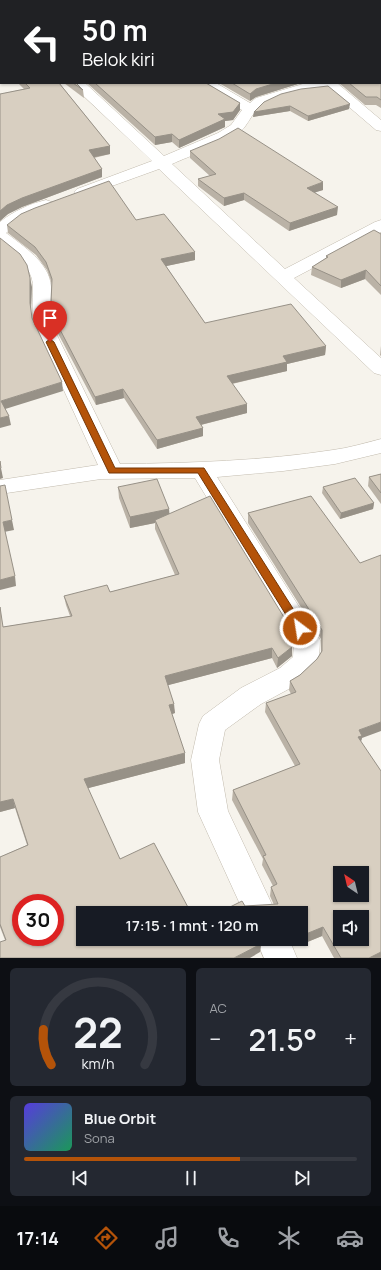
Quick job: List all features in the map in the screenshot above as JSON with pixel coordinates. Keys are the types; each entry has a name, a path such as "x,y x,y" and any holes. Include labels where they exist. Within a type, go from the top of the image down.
{"street":[{"path":"78,84 381,368"},
{"path":"208,84 250,109"},
{"path":"0,230 15,218 29,211 161,163 223,136 236,128 250,109 261,101 287,92 306,87 337,84 381,127"},
{"path":"283,277 381,225"},
{"path":"0,236 31,261 38,272 43,286 39,302 39,314 112,471"},
{"path":"0,487 112,471 201,470 283,464 335,457 381,446"},
{"path":"201,470 307,640 306,661 289,676 251,696 213,724 205,760 213,812 257,906"},
{"path":"275,946 281,958"}],"building":[{"path":"26,84 60,84 110,146 89,150 102,169 22,198 7,205 0,211 0,94 30,88"},
{"path":"96,84 208,84 240,103 233,112 218,114 225,119 179,140 172,134 155,137"},
{"path":"234,84 273,84 256,89 250,94"},
{"path":"350,84 381,84 381,100 377,97 366,97"},
{"path":"328,86 350,104 308,116 290,106 254,112 264,102 281,94 301,89"},
{"path":"238,128 323,182 307,188 338,207 290,223 244,193 224,198 198,179 216,174 190,151 219,139"},
{"path":"109,181 136,220 164,214 195,252 161,259 205,323 291,304 326,346 283,356 287,362 227,376 247,404 196,417 203,428 157,440 123,389 95,397 54,318 51,303 52,279 46,262 35,247 7,225 21,214"},
{"path":"374,230 381,234 381,286 366,270 341,280 312,267 328,257 326,256"},
{"path":"0,238 20,254 27,265 30,278 30,303 32,318 62,382 1,401 9,416 0,418"},
{"path":"381,474 381,493 369,477"},
{"path":"355,478 374,503 341,513 323,487"},
{"path":"157,479 169,509 130,517 118,487"},
{"path":"5,485 12,520 3,522 15,576 0,580 0,486"},
{"path":"210,496 293,632 292,647 278,658 272,648 165,676 174,704 169,705 185,753 84,779 120,859 154,843 187,906 76,906 76,946 257,946 234,958 0,958 0,942 6,940 0,924 0,857 28,845 13,799 0,802 0,607 3,627 72,616 64,596 107,585 110,592 179,574 155,520"},
{"path":"311,496 360,563 381,555 381,722 359,730 362,736 358,737 381,771 381,952 369,958 341,958 334,946 369,946 369,910 333,910 333,944 323,927 308,933 308,906 245,906 278,904 271,887 277,884 263,856 266,855 233,790 300,764 266,703 296,692 290,681 300,675 317,659 322,651 322,630 248,513"},
{"path":"242,901 245,906 232,906"}],"route":[{"path":"50,342 112,471 201,470 300,628"}]}
